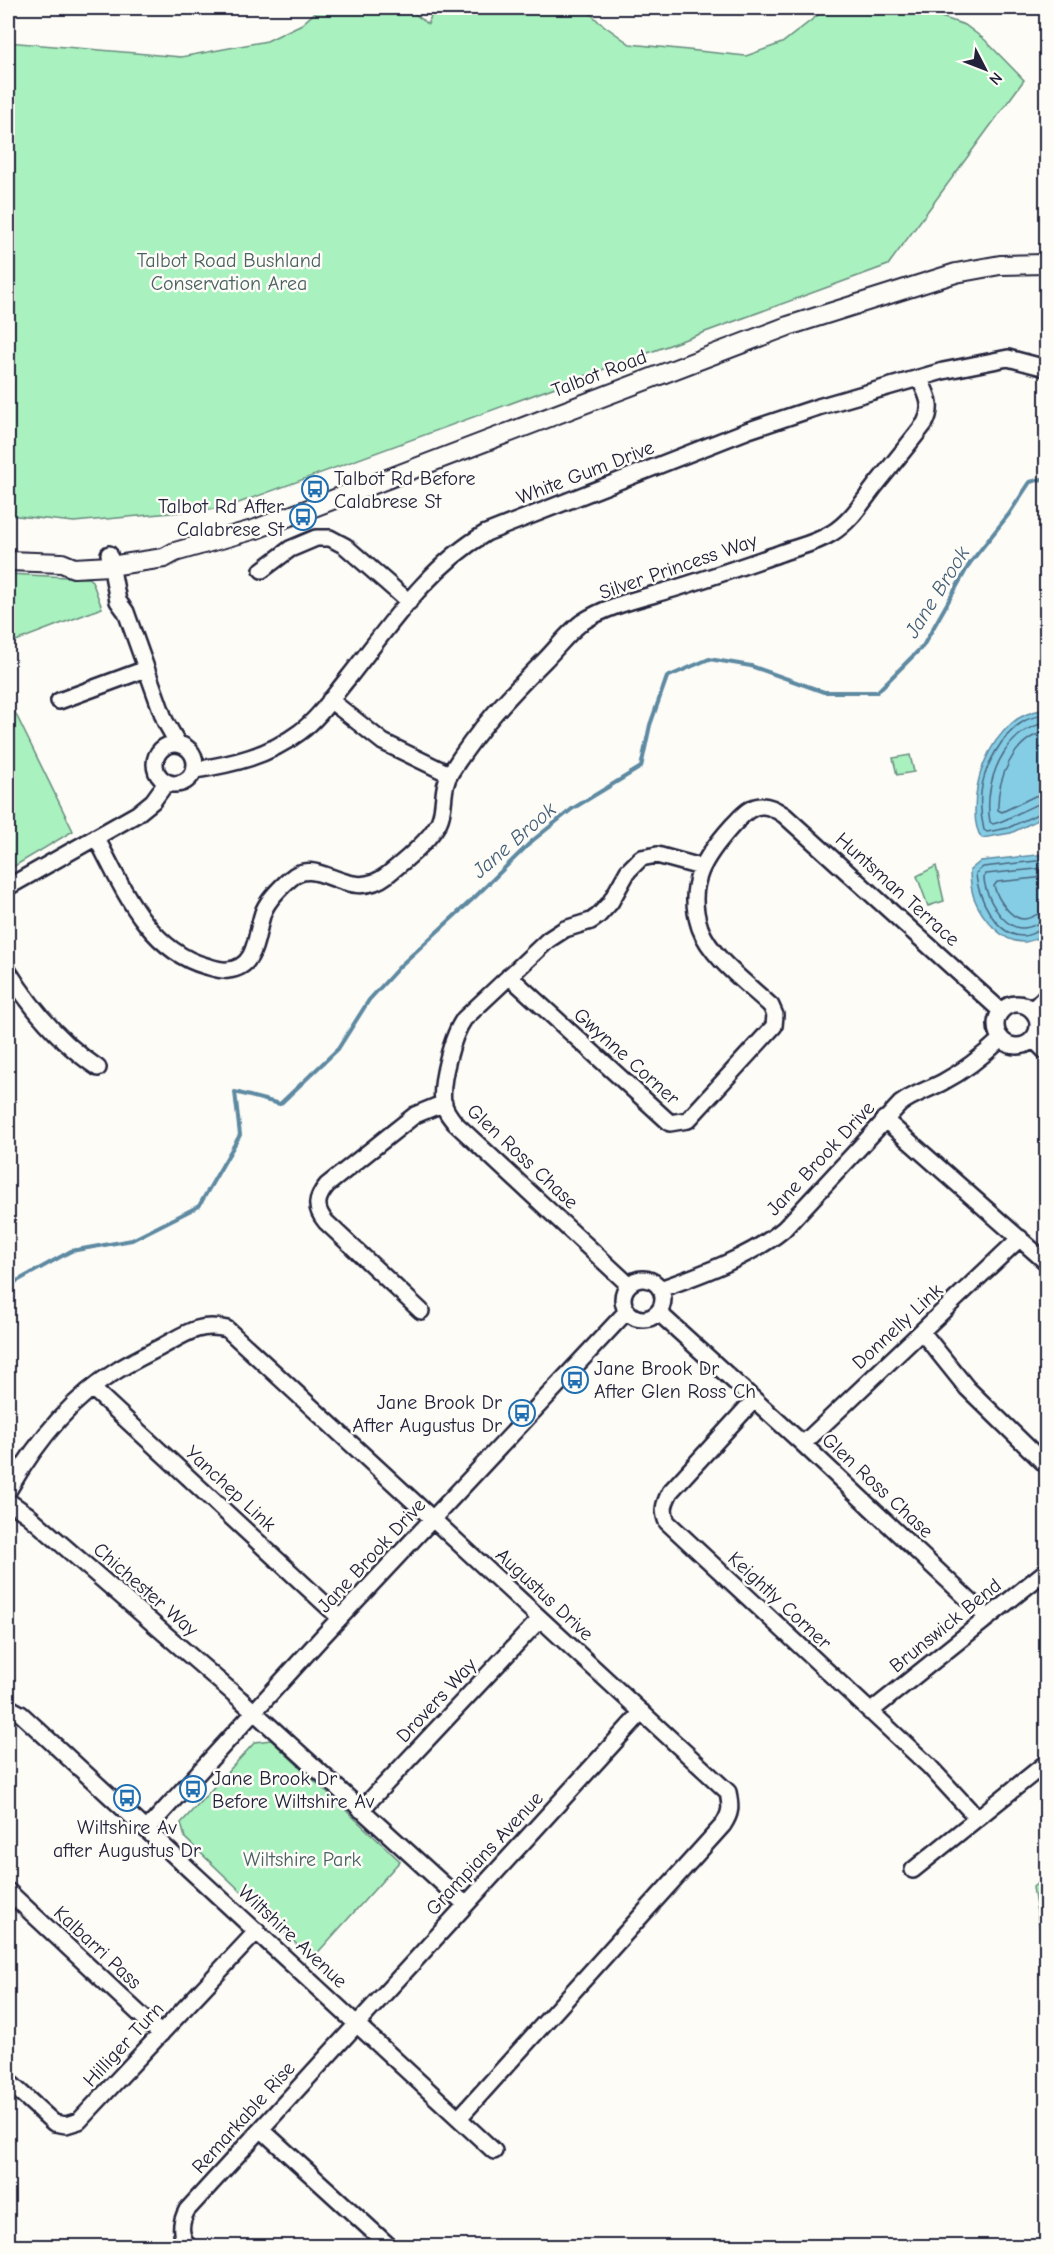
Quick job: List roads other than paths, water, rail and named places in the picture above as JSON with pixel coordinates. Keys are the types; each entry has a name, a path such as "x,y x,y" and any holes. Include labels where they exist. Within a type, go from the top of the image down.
{"main road":[{"name":"Talbot Road","path":"8,561 62,562 74,556 115,560 163,546 175,552 256,529 788,326 956,273 1000,265 1047,264"}],"street":[{"name":"White Gum Drive","path":"195,763 220,766 253,758 301,731 330,700 409,602 450,557 486,533 749,430 920,378 1008,358 1047,368"},
{"name":"Silver Princess Way","path":"96,837 137,912 157,936 183,956 197,963 223,970 233,970 242,966 249,959 264,909 292,876 309,871 357,886 377,882 434,832 441,817 445,784 449,774 490,716 581,623 612,608 816,542 842,526 926,423 930,408 920,378"},
{"path":"262,570 290,549 316,538 330,538 345,546 409,602"},
{"path":"115,560 126,595 126,612 173,744"},
{"path":"59,701 146,669"},
{"path":"330,700 383,742 449,774"},
{"path":"173,744 190,750 195,763 190,778 175,785 162,779 155,759 158,752 173,744"},
{"path":"8,886 145,808 162,779"},
{"name":"Gwynne Corner","path":"509,976 670,1123 688,1120 774,1026 776,1016 771,1006 707,943 696,913 695,893 701,867 713,848 741,816 752,808 763,806"},
{"name":"Huntsman Terrace","path":"763,806 773,808 784,815 1001,1011"},
{"name":"Glen Ross Chase","path":"629,1285 455,1123 445,1109 443,1086 459,1027 470,1012 556,934 598,916 610,903 628,871 641,858 657,855 701,867"},
{"path":"8,971 25,996 66,1044 98,1068"},
{"path":"1032,1010 1047,996"},
{"path":"1020,1004 1032,1010 1038,1021 1033,1039 1020,1046 1006,1044 1000,1039 996,1022 1001,1011 1007,1006 1020,1004"},
{"name":"Jane Brook Drive","path":"660,1289 756,1250 771,1240 784,1229 884,1119 911,1096 942,1082 977,1061 1000,1039"},
{"path":"1033,1039 1047,1052"},
{"path":"421,1311 326,1222 319,1214 317,1204 319,1194 327,1185 362,1157 415,1115 444,1103"},
{"path":"884,1119 1047,1262"},
{"name":"Donnelly Link","path":"803,1444 1020,1238"},
{"path":"646,1280 651,1281 660,1289 662,1301 658,1312 642,1319 631,1316 623,1300 623,1294 629,1285 634,1281 646,1280"},
{"name":"Jane Brook Drive","path":"147,1830 340,1618 627,1311"},
{"name":"Glen Ross Chase","path":"658,1312 988,1618"},
{"name":"Augustus Drive","path":"8,1491 42,1438 70,1408 93,1389 119,1370 195,1329 211,1325 227,1329 728,1792 730,1816 459,2118"},
{"path":"922,1332 967,1388 1047,1465"},
{"name":"Yanchep Link","path":"93,1389 340,1618"},
{"name":"Keightly Corner","path":"754,1400 670,1492 664,1504 663,1513 667,1522 946,1784 977,1818"},
{"name":"Chichester Way","path":"8,1501 28,1515 254,1711 465,1904"},
{"name":"Brunswick Bend","path":"870,1712 1047,1571"},
{"name":"Drovers Way","path":"361,1810 540,1619"},
{"name":"Wiltshire Avenue","path":"8,1707 21,1714 495,2151"},
{"name":"Grampians Avenue","path":"357,2023 642,1712"},
{"path":"913,1870 1047,1763"},
{"name":"Kalbarri Pass","path":"8,1891 161,2034"},
{"name":"Hilliger Turn","path":"8,2081 50,2121 58,2124 72,2124 84,2116 257,1931"},
{"name":"Remarkable Rise","path":"188,2247 181,2230 181,2221 187,2210 357,2023"},
{"path":"261,2129 389,2247"}],"water":[{"path":"1046,709 1046,816 1011,833 982,838 976,822 977,786 989,752 1003,732 1016,720 1028,713"},
{"path":"1046,854 1046,933 1025,942 1008,938 994,928 977,905 972,891 970,870 981,861"}],"waterway":[{"name":"Jane Brook","path":"8,1286 71,1251 132,1240 199,1206 240,1135 235,1092 280,1104 338,1049 369,1000 401,965 532,841 572,809 641,767 650,725 667,677 709,659 751,666 824,692 877,692 923,646 970,563 1009,514 1030,482 1046,478"}],"place":[{"name":"Talbot Rd Before Calabrese St","path":"315,489"},
{"name":"Talbot Rd After Calabrese St","path":"303,517"},
{"name":"Jane Brook Dr After Glen Ross Ch","path":"575,1380"},
{"name":"Jane Brook Dr After Augustus Dr","path":"522,1413"},
{"name":"Jane Brook Dr Before Wiltshire Av","path":"193,1789"},
{"name":"Wiltshire Av after Augustus Dr","path":"127,1798"}],"park label":[{"name":"Talbot Road Bushland Conservation Area","path":"229,272"},
{"name":"Wiltshire Park","path":"302,1859"}]}
